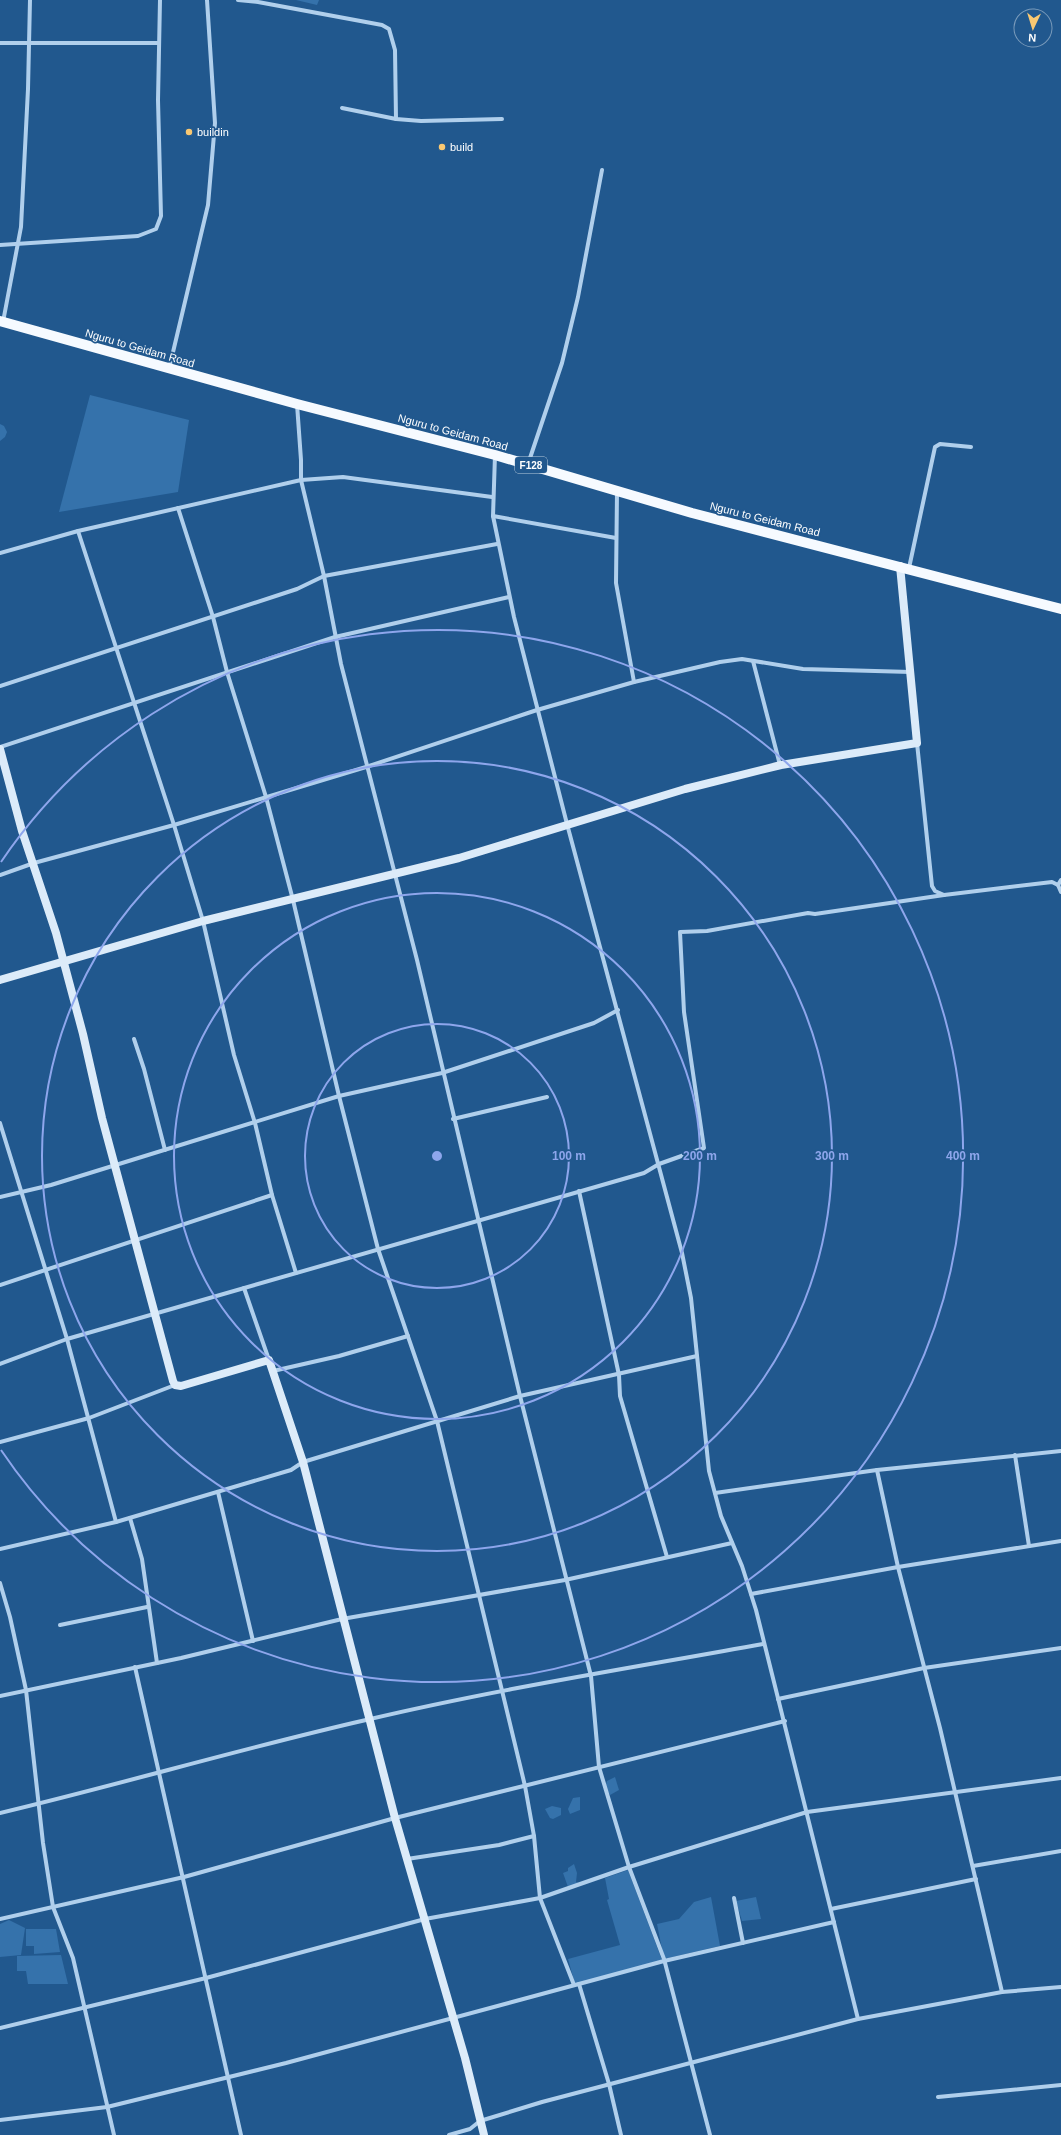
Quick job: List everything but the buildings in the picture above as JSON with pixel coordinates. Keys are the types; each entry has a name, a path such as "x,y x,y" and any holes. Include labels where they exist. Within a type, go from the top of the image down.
{"main road":[{"name":"Nguru to Geidam Road","path":"1,322 297,404 528,464 692,513 1061,609"}],"street":[{"path":"1,322 21,226 30,0"},
{"path":"0,244 138,236 156,229 161,216 158,100 160,0"},
{"path":"169,369 208,205 215,123 207,0"},
{"path":"238,0 258,2 382,25 389,29 395,50 396,119"},
{"path":"0,43 160,43"},
{"path":"342,108 396,119 421,121 502,120"},
{"path":"528,464 562,363 578,297 602,170"},
{"path":"297,404 301,480 324,576 335,637 366,767 417,960 442,1073 565,1580 592,1676 599,1767 629,1867 664,1961 710,2135"},
{"path":"944,895 936,891 932,886 917,743 904,567 935,447 940,444 971,447"},
{"path":"495,455 492,497 493,516 497,544 509,596 567,824 660,1164 682,1253 691,1298 709,1471 721,1516 751,1594 808,1812 830,1909 858,2019"},
{"path":"0,553 78,532 301,480 343,477 492,497"},
{"path":"617,490 616,583 634,682"},
{"path":"178,508 213,616 227,672 266,797 293,900 339,1096 378,1249 437,1421 525,1786 534,1836 540,1898 576,1985 609,2084 621,2135"},
{"path":"493,516 616,538"},
{"path":"78,532 174,825 203,921 234,1054 255,1124 272,1195 296,1273"},
{"path":"0,686 115,647 297,589 324,576 497,544"},
{"path":"175,1385 153,1314 114,1166 64,963 34,863 22,831 0,748 335,637 509,596"},
{"path":"0,875 34,863 174,825 366,767 537,710 634,682 720,662 742,659 803,669 911,672"},
{"path":"753,661 781,765"},
{"path":"0,980 64,963 203,921 395,875 459,858 685,789 781,765 917,743"},
{"path":"1058,885 1061,880"},
{"path":"0,1364 67,1339 644,1172 660,1164 704,1148 684,1012 680,932 707,931 808,913 815,914 944,895 1052,882 1058,885 1061,892"},
{"path":"0,1197 51,1185 255,1124 339,1096 442,1073 594,1023 618,1010"},
{"path":"134,1039 144,1069 165,1150"},
{"path":"453,1119 547,1097"},
{"path":"0,1122 23,1192 67,1339 116,1522"},
{"path":"579,1191 619,1375 620,1396 667,1557"},
{"path":"0,1285 272,1195"},
{"path":"244,1288 303,1462 394,1818 425,1919 484,2135"},
{"path":"273,1371 339,1356 408,1336"},
{"path":"0,1549 130,1518 291,1470 303,1462 520,1396 619,1375 697,1356"},
{"path":"0,1442 89,1418 175,1385 181,1386 269,1360"},
{"path":"715,1493 878,1470 1061,1450"},
{"path":"1015,1455 1029,1546"},
{"path":"878,1470 898,1567 955,1791 1002,1992"},
{"path":"218,1492 252,1641"},
{"path":"130,1518 142,1559 157,1663"},
{"path":"751,1594 898,1567 1061,1541"},
{"path":"0,1696 157,1663 342,1619 565,1580 732,1543"},
{"path":"0,1583 10,1617 26,1690 38,1804 53,1907 73,1958 114,2135"},
{"path":"60,1625 148,1607"},
{"path":"0,1813 259,1745 368,1719 503,1692 763,1644"},
{"path":"778,1699 924,1668 1061,1648"},
{"path":"135,1667 184,1877 241,2135"},
{"path":"0,1919 184,1877 394,1818 784,1721"},
{"path":"0,2028 84,2009 206,1978 425,1919 540,1898 629,1867 808,1812 955,1791 1061,1778"},
{"path":"407,1859 499,1845 534,1836"},
{"path":"973,1866 1061,1852"},
{"path":"830,1909 976,1879"},
{"path":"734,1898 743,1943"},
{"path":"0,2120 107,2107 228,2077 664,1961 834,1922"},
{"path":"449,2135 470,2129 480,2121 542,2102 858,2019 1002,1992 1061,1987"},
{"path":"938,2097 1061,2085"}],"shaded area":[{"path":"296,0 319,0 317,5"},
{"path":"90,395 189,420 178,492 59,512"},
{"path":"0,424 4,426 7,432 5,437 0,441"},
{"path":"615,1777 619,1790 610,1795 605,1787 607,1781"},
{"path":"580,1797 580,1810 570,1814 568,1809 573,1798"},
{"path":"552,1806 561,1808 561,1815 553,1819 550,1818 545,1809"},
{"path":"574,1864 577,1873 576,1882 579,1883 568,1887 563,1873 568,1871 568,1868"},
{"path":"628,1870 662,1960 575,1984 568,1959 620,1945 607,1900 609,1899 605,1878"},
{"path":"711,1897 720,1946 664,1959 657,1924 679,1919 694,1902"},
{"path":"756,1897 761,1919 742,1921 736,1901"},
{"path":"9,1920 25,1928 21,1955 0,1957 0,1924"},
{"path":"26,1929 56,1929 60,1952 34,1954 34,1946 26,1946"},
{"path":"61,1955 68,1984 28,1984 26,1971 17,1971 17,1956"}],"place":[{"name":"buildin","path":"189,132"},
{"name":"build","path":"442,147"}]}
